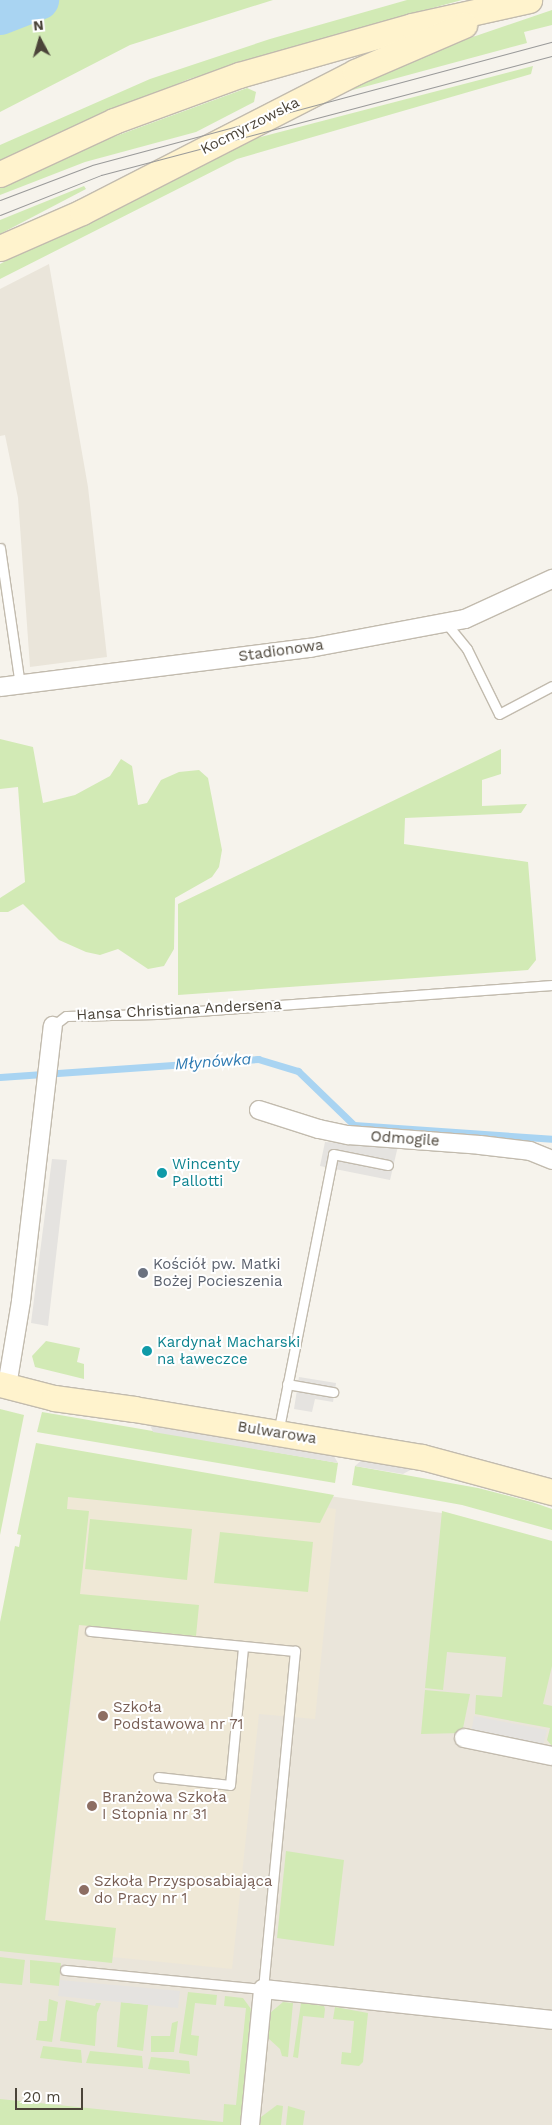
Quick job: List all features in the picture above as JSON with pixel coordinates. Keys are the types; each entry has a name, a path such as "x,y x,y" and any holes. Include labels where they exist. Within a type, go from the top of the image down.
{"main road":[{"name":"Kocmyrzowska","path":"0,174 114,121 239,75 395,30 502,8 529,0"},
{"name":"Kocmyrzowska","path":"0,248 82,212 355,72 502,8"},
{"name":"Bulwarowa","path":"3,1385 54,1398 437,1460 552,1492"}],"street":[{"name":"Stadionowa","path":"0,687 310,648 446,623 465,619 552,579"},
{"name":"Hansa Christiana Andersena","path":"3,1385 21,1302 53,1026"},
{"name":"Odmogile","path":"259,1110 319,1129 348,1135 480,1145 530,1151 552,1160"},
{"path":"464,1738 552,1756"},
{"path":"250,2125 264,1989 552,2020"}],"lane":[{"path":"0,548 20,685"},
{"path":"446,623 467,649 499,714 552,686"},
{"name":"Hansa Christiana Andersena","path":"53,1026 66,1016 157,1014 552,985"},
{"path":"278,1433 333,1154 388,1165"},
{"path":"287,1384 332,1392"},
{"path":"65,1970 264,1989 295,1651 90,1631"},
{"path":"158,1777 230,1785 243,1646"}],"shaded area":[{"path":"49,264 88,487 107,657 30,667 18,498 5,435 0,436 0,289"},
{"path":"325,1142 398,1146 390,1180 320,1166"},
{"path":"52,1159 67,1160 48,1326 31,1323"},
{"path":"299,1377 336,1383 333,1402 315,1399 312,1412 294,1409"},
{"path":"149,1423 332,1453 338,1463 153,1432"},
{"path":"54,1454 448,1514 552,1568 552,2125 69,2125 0,2118 0,1813"},
{"path":"363,1459 414,1468 403,1474 355,1466"},
{"path":"68,1468 336,1509 315,1719 259,1714 232,1969 42,1950 75,1668 54,1665"},
{"path":"474,1716 547,1730 543,1746 471,1733"},
{"path":"60,1980 180,1991 178,2008 58,1996"}],"green space":[{"path":"0,0 273,0 130,45 0,112"},
{"path":"407,0 462,0 344,32 189,79 0,160 0,145 150,79 270,39"},
{"path":"552,10 552,25 524,32 527,43 323,98 426,53"},
{"path":"533,66 531,74 237,159 0,279 0,264 226,146"},
{"path":"247,88 256,92 254,102 196,132 85,162 0,195 0,188 105,140"},
{"path":"84,186 86,189 0,234 0,220"},
{"path":"0,739 33,747 43,803 75,795 110,776 121,759 132,766 138,805 147,803 161,780 179,772 199,770 208,778 222,850 219,867 212,877 175,898 174,949 164,966 148,969 118,949 100,955 86,952 59,940 23,904 8,912 0,912 0,898 25,882 18,787 0,789"},
{"path":"501,749 501,774 482,780 482,806 527,804 521,813 405,818 404,844 528,862 536,960 528,970 178,995 178,904"},
{"path":"46,1341 80,1348 77,1362 84,1364 84,1379 35,1367 32,1356"},
{"path":"0,1409 24,1415 0,1535"},
{"path":"42,1412 338,1463 335,1483 37,1432"},
{"path":"36,1443 334,1495 320,1523 68,1497 67,1509 89,1511 80,1594 199,1605 196,1636 79,1625 45,1920 116,1928 112,1963 0,1951 0,1622 15,1546 19,1547 21,1535 17,1534"},
{"path":"355,1466 478,1488 532,1502 552,1509 552,1530 462,1505 352,1485"},
{"path":"442,1511 552,1541 552,1666 543,1704 552,1706 552,1746 547,1740 550,1728 475,1714 476,1695 502,1697 506,1657 447,1652 443,1690 425,1688"},
{"path":"90,1519 192,1529 187,1580 85,1569"},
{"path":"220,1532 313,1542 308,1592 214,1583"},
{"path":"425,1690 470,1694 462,1733 421,1734"},
{"path":"286,1851 344,1860 334,1946 277,1938"},
{"path":"0,1957 25,1960 22,1985 0,1983"},
{"path":"30,1960 61,1963 59,1986 30,1983"},
{"path":"188,1992 217,1995 216,2005 195,2003 191,2035 199,2036 197,2056 179,2053"},
{"path":"225,1996 243,1998 251,2009 240,2125 0,2125 0,2099 223,2122 224,2104 236,2105 246,2008 224,2006"},
{"path":"49,1999 58,2002 52,2042 36,2040 39,2021 47,2021"},
{"path":"66,2000 95,2006 96,2003 101,2003 97,2013 95,2046 60,2041"},
{"path":"121,2002 148,2005 143,2051 117,2047"},
{"path":"283,2002 293,2003 288,2057 282,2056 280,2049 268,2038 271,2012"},
{"path":"301,2003 324,2006 325,2009 324,2018 303,2016 298,2058 293,2057"},
{"path":"335,2007 368,2013 363,2062 359,2066 341,2064 342,2052 351,2053 354,2021 333,2019"},
{"path":"178,2021 174,2052 151,2052 151,2036 170,2036 172,2023"},
{"path":"43,2046 81,2050 82,2063 40,2058"},
{"path":"90,2051 142,2056 143,2068 86,2063"},
{"path":"151,2057 189,2061 190,2074 148,2069"},
{"path":"277,2105 283,2106 281,2125 259,2125 261,2117"},
{"path":"288,2106 305,2111 303,2125 286,2125"}],"waterway":[{"path":"0,15 39,0"},
{"name":"Młynówka","path":"0,1077 258,1059 298,1071 354,1125 552,1139"}],"tram line":[{"path":"0,200 92,165 552,42"},
{"path":"0,215 101,175 552,56"}],"place":[{"name":"Wincenty Pallotti","path":"162,1173"},
{"name":"Kościół pw. Matki Bożej Pocieszenia","path":"143,1273"},
{"name":"Kardynał Macharski na ławeczce","path":"147,1351"},
{"name":"Szkoła Podstawowa nr 71","path":"103,1716"},
{"name":"Branżowa Szkoła I Stopnia nr 31","path":"92,1806"},
{"name":"Szkoła Przysposabiająca do Pracy nr 1","path":"84,1890"}]}
